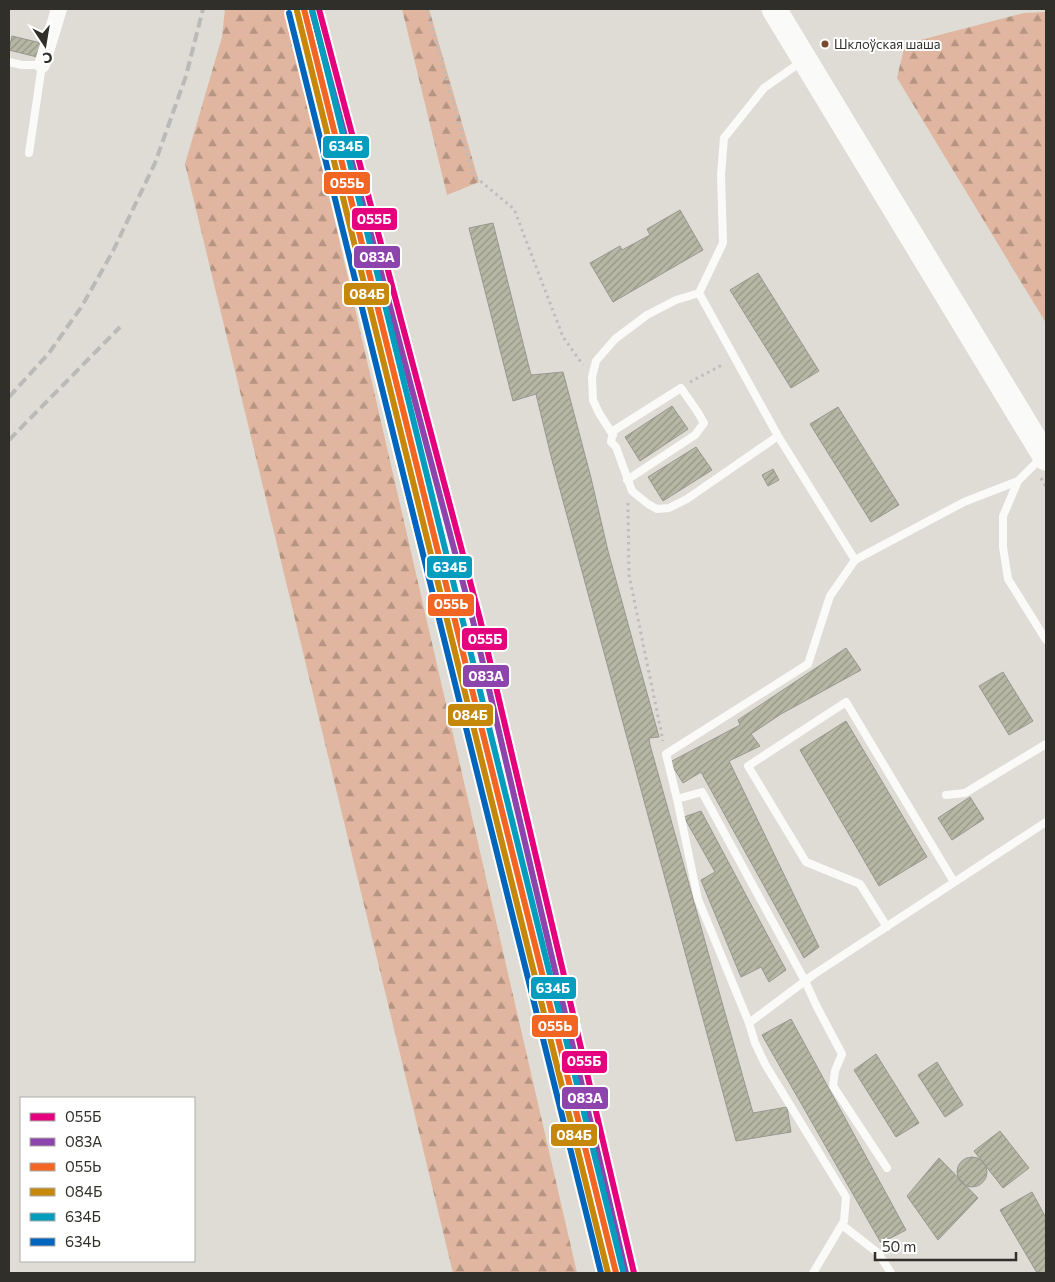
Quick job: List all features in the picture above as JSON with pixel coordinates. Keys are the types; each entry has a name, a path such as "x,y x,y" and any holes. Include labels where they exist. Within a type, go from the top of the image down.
{"main road":[{"path":"774,9 1045,456"}],"street":[{"path":"42,65 59,9"}],"lane":[{"path":"613,435 593,400 592,377 596,361 615,338 648,315 676,300 699,293 723,243 721,175 724,138 764,88 805,60"},
{"path":"9,62 22,65 42,65 30,153"},
{"path":"699,293 778,436 855,560"},
{"path":"627,480 695,435 704,423 681,388 614,431 611,442 616,447 627,480 632,491 648,504 657,508 669,508 687,499 778,436"},
{"path":"813,1273 844,1221 846,1197 765,1064 755,1043 749,1023 698,898 666,754 808,664 830,596 855,560 964,502 1018,481 1045,456"},
{"path":"1018,481 1003,516 1002,547 1008,579 1046,640"},
{"path":"887,927 860,884 806,862 748,766 846,702 954,882"},
{"path":"946,794 965,793 1046,744"},
{"path":"677,799 702,792 805,981 842,1054 834,1071 833,1086 887,1168"},
{"path":"749,1023 805,981 1046,822"},
{"path":"842,1225 878,1253 891,1273"}],"path":[{"path":"427,9 473,175 514,209 563,337 592,377"},
{"path":"681,388 734,358"},
{"path":"627,480 629,575 666,754"}],"green space":[{"path":"225,9 286,9 577,1273 453,1273 185,164 222,37"},
{"path":"402,9 429,9 479,182 447,195"},
{"path":"1046,12 1046,323 897,78 905,44 1024,13"}],"building":[{"path":"12,36 45,44 41,58 9,50"},
{"path":"680,210 703,250 613,302 590,263 620,246 622,250 650,235 647,229"},
{"path":"493,223 531,375 563,372 608,551 659,737 649,738 650,745 753,1113 787,1107 791,1132 736,1141 552,460 536,394 513,401 469,228"},
{"path":"758,273 819,371 791,388 730,290"},
{"path":"672,406 688,429 640,461 625,437"},
{"path":"838,407 899,505 871,522 810,424"},
{"path":"696,447 712,470 663,501 648,477"},
{"path":"773,469 779,480 768,486 762,475"},
{"path":"846,648 861,670 781,714 751,734 760,746 729,761 819,947 804,958 701,772 683,783 670,762 740,725 738,720"},
{"path":"1003,672 1033,721 1009,735 979,686"},
{"path":"846,721 927,857 879,886 800,750"},
{"path":"970,797 984,819 952,840 938,818"},
{"path":"701,811 786,970 769,982 761,967 741,977 701,880 715,872 684,817"},
{"path":"791,1019 906,1230 881,1243 762,1035"},
{"path":"876,1054 919,1123 896,1137 854,1070"},
{"path":"937,1062 963,1105 945,1117 918,1075"},
{"path":"1000,1131 1029,1168 1003,1188 974,1151"},
{"path":"972,1157 982,1162 987,1172 982,1182 972,1187 962,1182 957,1172 962,1162"},
{"path":"939,1158 978,1198 938,1240 907,1196"},
{"path":"1032,1192 1046,1218 1046,1273 1037,1273 1000,1210"}],"railway":[{"path":"9,397 49,353 82,306 113,251 155,163 186,76 203,9"},
{"path":"9,440 120,327"}],"transit line":[{"name":"055Ь","path":"304,9 616,1273"},
{"name":"634Б","path":"312,9 623,1271"},
{"name":"055Б","path":"319,9 480,619 634,1273"},
{"name":"084Б","path":"297,11 608,1273"},
{"name":"083А","path":"312,11 473,621 626,1273"},
{"name":"634Ь","path":"289,13 601,1273"}],"place":[{"name":"Шклоўская шаша","path":"825,44"}]}
